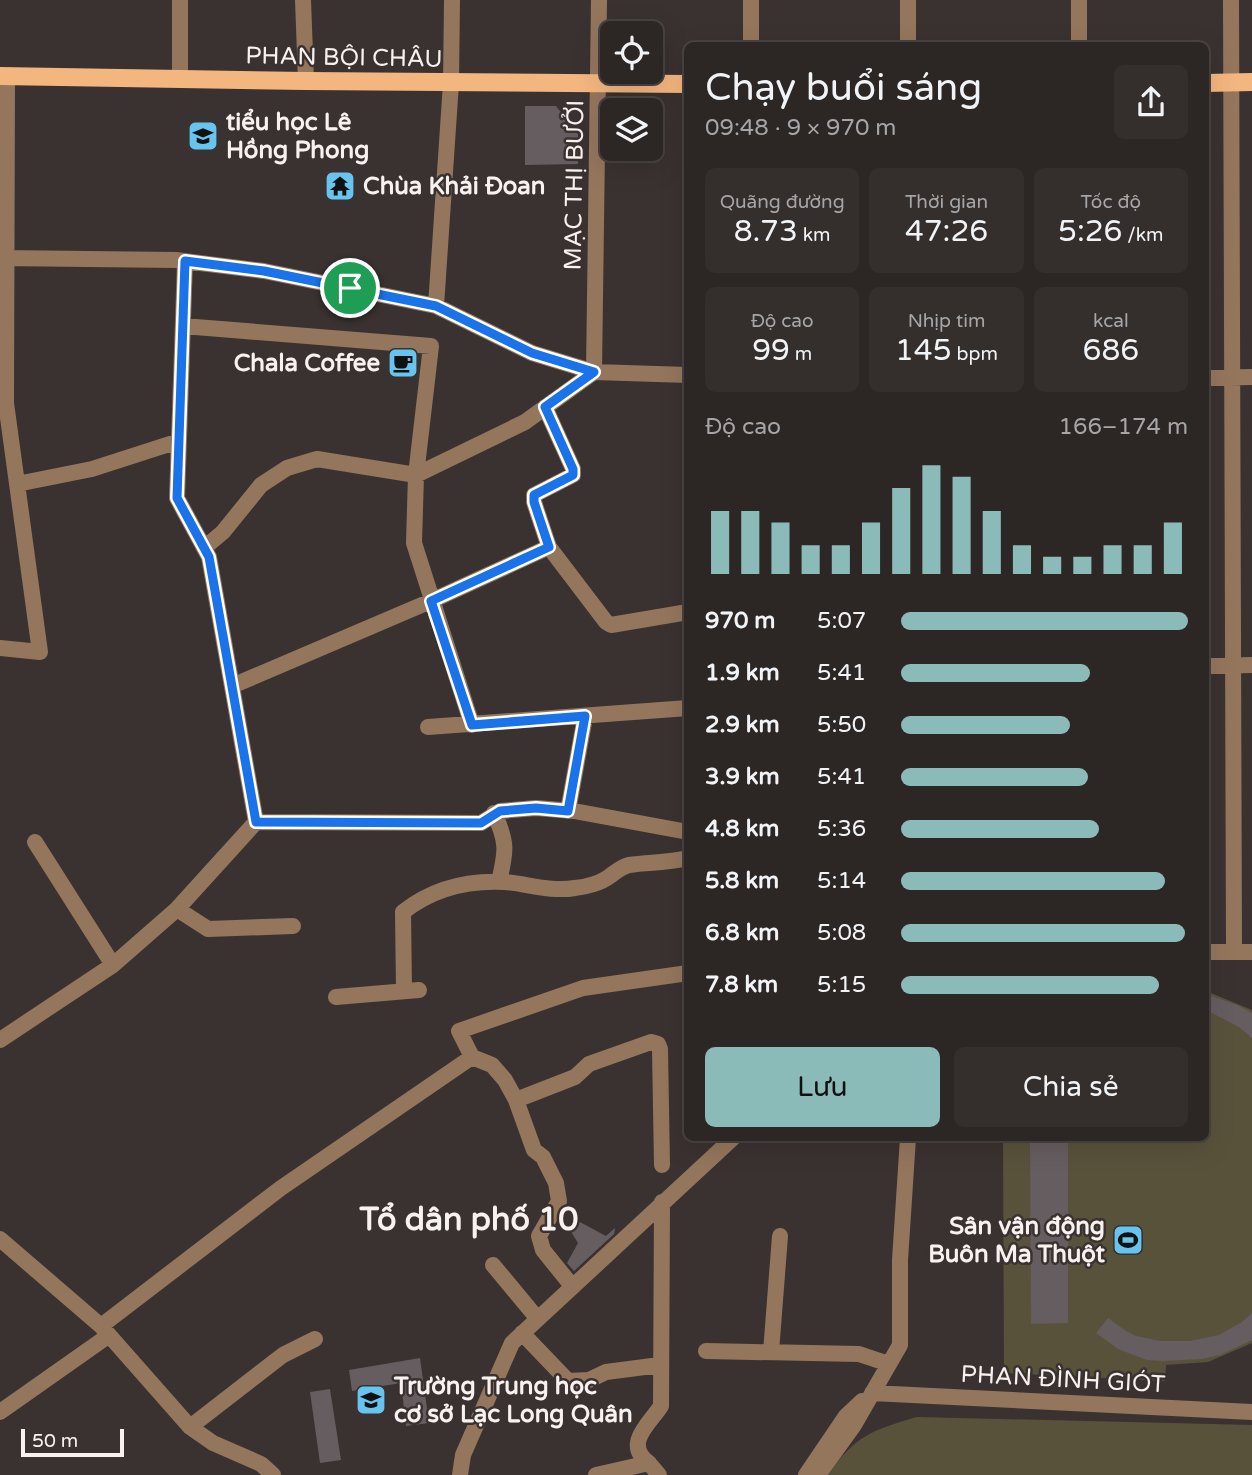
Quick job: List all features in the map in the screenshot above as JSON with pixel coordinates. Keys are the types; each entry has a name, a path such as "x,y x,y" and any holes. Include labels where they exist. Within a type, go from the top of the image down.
{"main road":[{"name":"PHAN BỘI CHÂU","path":"3,76 684,84"},
{"path":"1209,82 1252,82"}],"street":[{"path":"180,0 180,79"},
{"path":"303,0 306,81"},
{"path":"436,306 452,83 452,0"},
{"name":"MẠC THỊ BƯỞI","path":"594,372 598,0"},
{"path":"751,0 751,42"},
{"path":"908,0 908,42"},
{"path":"1079,0 1079,42"},
{"path":"1231,0 1234,952"},
{"path":"0,648 40,652 17,484 6,447 3,76"},
{"path":"4,258 185,261 264,271 436,306 532,353 594,372 684,375"},
{"path":"185,261 177,498 209,557 256,822"},
{"path":"183,326 431,346 416,475 414,543 472,725"},
{"path":"204,548 223,532 261,485 287,468 317,459 416,475 525,422 594,372"},
{"path":"1209,378 1252,377"},
{"path":"545,407 573,469 573,475 534,495 549,547 611,625 684,612"},
{"path":"17,484 92,469 179,441"},
{"path":"232,686 549,547"},
{"path":"1209,666 1252,665"},
{"path":"428,727 684,708"},
{"path":"568,811 585,716"},
{"path":"1,1035 113,965 177,909 256,822 481,823 494,813 536,808 684,831"},
{"path":"494,813 505,836 505,856 499,882"},
{"path":"35,842 113,965"},
{"path":"336,997 412,990 403,912 419,900 440,890 499,882 553,889 576,888 609,877 627,865 684,859"},
{"path":"177,909 208,929 293,926"},
{"path":"1209,952 1252,952"},
{"path":"572,1286 543,1251 539,1236 559,1201 556,1183 543,1157 534,1150 516,1100 505,1080 492,1065 472,1057 459,1031 583,988 684,974"},
{"path":"516,1100 575,1077 589,1064 651,1042 658,1044 662,1165"},
{"path":"0,1412 105,1331 281,1188 472,1057"},
{"path":"460,1475 463,1455 512,1343 730,1141"},
{"path":"818,1475 855,1425 900,1345 901,1260 908,1141"},
{"path":"596,1475 651,1466 640,1450 640,1435 648,1419 660,1406 662,1202"},
{"path":"771,1352 780,1236"},
{"path":"0,1239 105,1331 190,1427 213,1443 261,1464 273,1475"},
{"path":"493,1265 537,1318"},
{"path":"522,1333 568,1381 590,1380 606,1372 660,1365"},
{"path":"190,1427 274,1361 315,1339"},
{"path":"706,1351 859,1354 888,1364"},
{"path":"806,1475 846,1416 872,1393"},
{"name":"PHAN ĐÌNH GIÓT","path":"872,1393 1252,1412"}],"shaded area":[{"name":"Sân vận động Buôn Ma Thuột","path":"1209,992 1252,1010 1252,1343 1208,1362 1166,1365 1165,1381 1004,1373 1003,1141 1209,1141"},
{"path":"917,1417 1252,1425 1252,1475 828,1475 856,1442 888,1426"}],"building":[{"path":"525,106 556,106 578,134 578,164 525,165"},
{"path":"1209,995 1252,1013 1252,1038 1239,1027 1209,1012"},
{"path":"1030,1141 1068,1141 1068,1323 1031,1324"},
{"path":"578,1221 606,1236 615,1228 614,1234 574,1271 567,1263 578,1243 570,1230"},
{"path":"1252,1313 1252,1340 1220,1355 1201,1359 1147,1360 1118,1349 1096,1333 1108,1318 1136,1336 1160,1341 1190,1341 1219,1335"},
{"path":"420,1358 429,1423 406,1426 401,1383 352,1391 349,1370"},
{"path":"330,1389 341,1460 320,1463 310,1392"}],"place":[{"name":"tiểu học Lê Hồng Phong","path":"203,136"},
{"name":"Chùa Khải Đoan","path":"340,186"},
{"name":"Chala Coffee","path":"403,363"},
{"name":"Sân vận động Buôn Ma Thuột","path":"1128,1240"},
{"name":"Trường Trung học cơ sở Lạc Long Quân","path":"371,1400"}],"district":[{"name":"Tổ dân phố 10","path":"469,1219"}],"route":[{"path":"185,261 264,271 350,288 436,306 532,353 594,372 545,407 573,464 573,475 534,495 549,547 431,601 472,725 585,716 568,811 536,808 500,811 481,823 256,822 209,557 177,498 185,261"}]}
